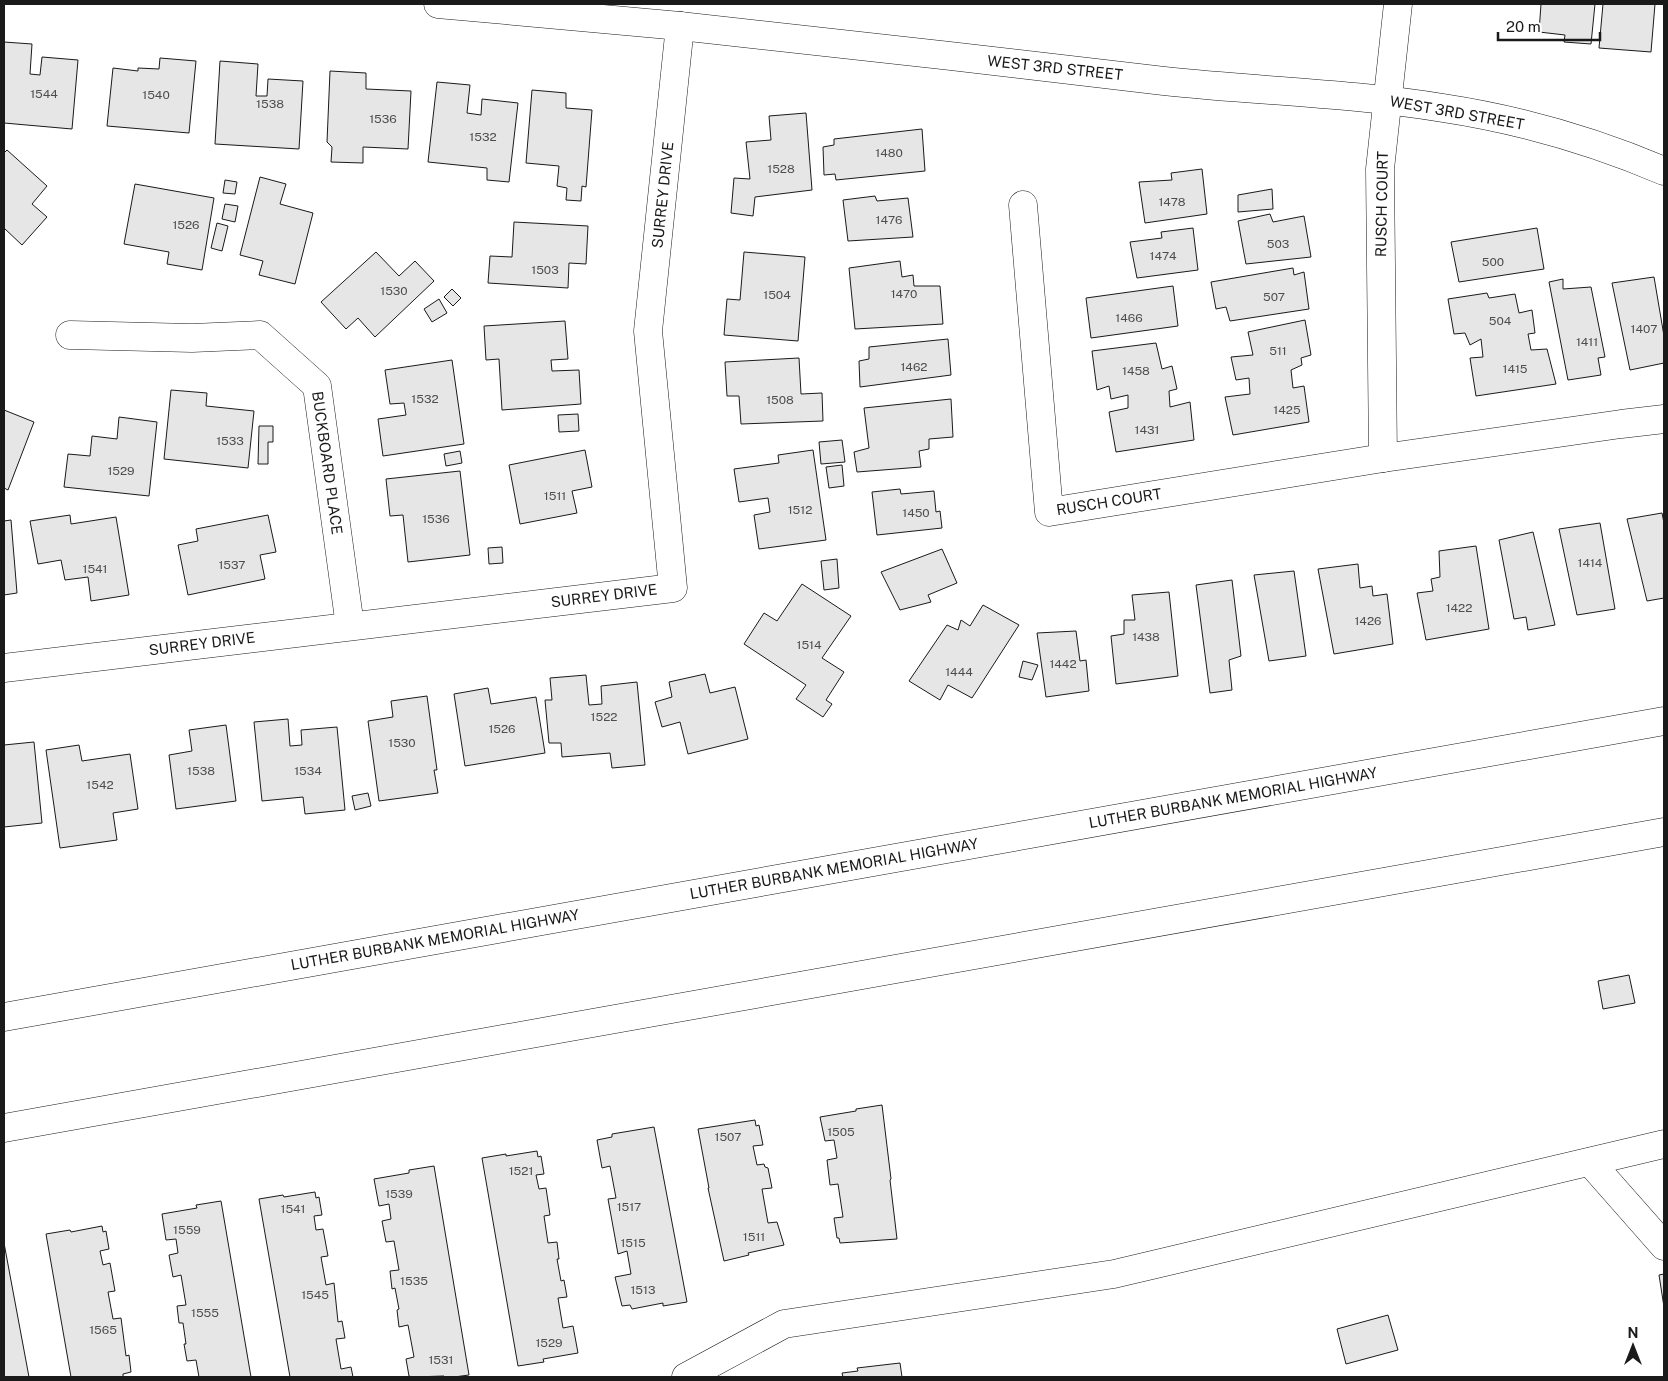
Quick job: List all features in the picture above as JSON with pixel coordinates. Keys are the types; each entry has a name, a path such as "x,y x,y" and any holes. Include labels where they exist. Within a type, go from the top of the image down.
{"main road":[{"name":"WEST 3RD STREET","path":"438,4 680,26 1171,82 1386,100 1484,115 1558,132 1598,144 1664,171"},
{"name":"RUSCH COURT","path":"1383,458 1380,169 1386,100 1398,4"},
{"name":"SURREY DRIVE","path":"4,668 673,588 648,331 680,26"},
{"name":"RUSCH COURT","path":"1022,205 1050,512 1383,458 1664,419"},
{"name":"BUCKBOARD PLACE","path":"70,335 192,338 260,335 317,386 350,626"},
{"name":"LUTHER BURBANK MEMORIAL HIGHWAY","path":"4,1018 1664,721"},
{"path":"4,1128 1664,832"},
{"path":"4,1137 92,1112"},
{"path":"686,1377 784,1324 1114,1274 1664,1144"},
{"path":"1590,1162 1664,1246"}],"building":[{"path":"1541,4 1595,4 1591,44 1564,42 1565,35 1539,32"},
{"path":"1603,4 1655,4 1651,52 1599,48"},
{"path":"4,42 32,44 30,74 40,75 42,57 78,60 72,129 4,123"},
{"path":"160,58 196,61 189,133 107,126 113,68 138,71 138,68 159,69"},
{"path":"220,61 258,64 256,96 267,96 268,79 303,81 299,149 215,144"},
{"path":"330,71 366,73 366,89 411,91 408,149 363,147 363,163 331,162 332,147 327,142"},
{"path":"437,82 470,85 467,113 481,115 482,99 518,103 509,182 487,180 487,168 428,162"},
{"path":"532,90 566,93 566,108 592,110 586,187 582,186 581,201 566,200 567,188 557,186 559,166 526,163"},
{"path":"806,113 812,190 755,197 753,216 731,213 734,178 750,179 746,142 771,140 769,116"},
{"path":"922,129 925,171 836,180 835,174 824,175 823,147 834,145 834,139"},
{"path":"7,150 47,186 32,204 47,217 22,245 4,228 4,153"},
{"path":"1202,169 1207,214 1145,223 1139,182 1172,180 1171,173"},
{"path":"260,177 286,184 280,204 313,213 295,284 259,275 263,261 240,255"},
{"path":"225,180 237,182 235,194 223,193"},
{"path":"135,184 214,198 202,270 167,264 169,252 124,244"},
{"path":"1272,189 1273,209 1238,212 1238,195"},
{"path":"875,196 877,201 908,198 913,237 848,241 843,200"},
{"path":"225,204 238,206 235,222 222,219"},
{"path":"1270,214 1273,222 1304,216 1311,257 1246,264 1238,221"},
{"path":"514,222 588,226 586,264 569,263 568,288 488,283 490,256 512,257"},
{"path":"217,223 228,226 222,251 211,248"},
{"path":"1193,228 1198,270 1137,278 1130,242 1162,238 1161,232"},
{"path":"1537,228 1544,269 1459,282 1451,242"},
{"path":"376,252 399,276 415,261 434,281 375,337 358,318 346,329 321,302"},
{"path":"744,252 805,257 798,341 724,335 727,299 740,300"},
{"path":"900,261 902,277 913,275 914,286 940,286 943,324 855,329 849,268"},
{"path":"1293,268 1294,275 1304,272 1309,309 1230,321 1226,307 1216,309 1211,282"},
{"path":"1654,277 1664,336 1664,363 1630,370 1612,283"},
{"path":"1563,279 1563,289 1591,287 1605,357 1598,358 1601,375 1568,380 1549,282"},
{"path":"1173,286 1178,326 1091,338 1086,298"},
{"path":"452,289 461,298 453,306 444,297"},
{"path":"1487,293 1489,298 1515,294 1519,313 1532,310 1535,333 1528,334 1531,350 1547,349 1556,384 1476,396 1470,358 1483,357 1481,339 1470,345 1465,333 1454,334 1448,299"},
{"path":"439,299 447,313 432,322 424,309"},
{"path":"1305,320 1311,355 1301,358 1302,365 1291,370 1293,388 1304,386 1309,422 1233,435 1225,397 1250,394 1249,378 1236,380 1231,357 1253,355 1248,332"},
{"path":"565,321 568,359 551,360 552,371 579,370 581,404 502,410 499,359 486,360 484,326"},
{"path":"948,339 951,375 860,387 859,361 869,359 869,347"},
{"path":"1156,343 1162,369 1172,366 1177,389 1169,391 1170,407 1190,402 1194,440 1116,452 1109,412 1128,408 1128,395 1111,399 1109,386 1097,390 1092,351"},
{"path":"799,358 801,394 822,393 823,421 741,424 739,396 727,396 725,362"},
{"path":"452,360 464,444 383,456 378,419 406,415 404,403 390,404 385,370"},
{"path":"171,390 207,393 206,406 254,411 248,468 164,459"},
{"path":"951,399 953,437 929,439 929,449 919,451 921,467 857,472 854,452 869,448 864,408"},
{"path":"4,410 34,422 8,490 4,488"},
{"path":"578,414 579,431 559,432 558,415"},
{"path":"119,417 157,422 149,496 64,487 68,454 90,456 92,436 117,439"},
{"path":"259,426 273,426 273,442 268,442 268,464 258,464"},
{"path":"842,440 845,462 821,464 819,442"},
{"path":"585,450 592,487 572,491 577,513 520,524 509,465"},
{"path":"813,450 826,540 759,549 754,515 770,512 768,498 739,502 734,469 779,463 778,455"},
{"path":"460,451 462,463 446,466 444,454"},
{"path":"842,465 844,486 829,488 826,467"},
{"path":"460,471 470,555 408,562 403,515 390,516 386,479"},
{"path":"900,489 901,494 934,491 936,512 940,511 942,528 877,535 872,492"},
{"path":"1662,513 1664,523 1664,598 1647,601 1627,519"},
{"path":"70,515 71,524 116,517 129,595 91,601 88,577 65,580 61,560 38,564 30,521"},
{"path":"268,515 276,552 260,555 265,579 188,595 178,545 198,541 196,529"},
{"path":"11,520 17,593 4,595 4,521"},
{"path":"1600,523 1615,609 1577,615 1559,529"},
{"path":"1533,532 1555,625 1528,630 1526,617 1514,619 1499,540"},
{"path":"1476,546 1489,629 1426,640 1417,593 1433,591 1431,579 1440,577 1439,551"},
{"path":"502,547 503,563 489,564 488,548"},
{"path":"942,549 957,583 928,595 931,602 900,610 881,572"},
{"path":"837,559 839,588 824,590 821,561"},
{"path":"1358,564 1360,588 1372,586 1373,596 1387,594 1393,644 1334,654 1318,569"},
{"path":"1294,571 1306,656 1269,661 1254,575"},
{"path":"1232,580 1241,656 1229,660 1232,690 1210,693 1196,585"},
{"path":"802,584 851,616 822,658 844,672 826,700 832,704 823,717 796,699 806,685 744,644 764,613 777,621"},
{"path":"1169,592 1178,676 1116,684 1111,636 1124,634 1124,620 1135,620 1132,595"},
{"path":"983,605 1019,625 972,698 948,685 940,700 909,681 947,625 958,630 961,620 970,626"},
{"path":"1076,631 1080,661 1086,660 1089,691 1046,697 1037,633"},
{"path":"1023,661 1038,665 1032,680 1019,677"},
{"path":"705,674 710,693 735,687 748,739 688,754 680,722 662,727 655,702 672,697 669,682"},
{"path":"586,675 589,705 602,704 601,686 637,682 645,765 612,768 610,753 562,757 561,743 549,743 545,700 552,700 550,678"},
{"path":"488,688 491,704 536,697 545,753 465,766 454,694"},
{"path":"427,696 437,770 434,770 438,793 379,801 368,721 393,717 391,701"},
{"path":"288,719 290,746 302,745 301,730 337,727 345,810 305,814 303,797 262,801 254,722"},
{"path":"226,725 236,801 176,809 169,755 192,751 189,730"},
{"path":"34,742 42,823 4,827 4,745"},
{"path":"79,745 82,761 130,754 138,809 113,813 117,840 60,848 46,750"},
{"path":"368,793 371,806 355,810 352,796"},
{"path":"1629,975 1635,1003 1603,1009 1598,981"},
{"path":"882,1105 897,1239 840,1243 839,1238 837,1238 834,1218 843,1217 838,1184 830,1185 827,1160 837,1158 834,1140 825,1141 820,1117"},
{"path":"755,1120 756,1126 759,1125 763,1145 753,1146 757,1165 764,1164 768,1168 772,1188 762,1189 768,1223 777,1222 784,1245 748,1253 749,1255 724,1261 708,1188 698,1129"},
{"path":"654,1127 687,1302 663,1306 663,1303 632,1309 630,1305 622,1306 615,1277 631,1274 627,1251 618,1254 608,1199 616,1198 610,1166 602,1168 597,1140 612,1137 612,1134"},
{"path":"537,1151 538,1157 541,1156 544,1174 536,1175 539,1189 546,1188 550,1215 544,1216 548,1243 557,1242 559,1259 557,1259 561,1281 564,1280 567,1297 558,1298 563,1328 573,1326 578,1353 543,1359 544,1362 518,1366 482,1158"},
{"path":"434,1166 469,1375 412,1377 409,1376 406,1359 414,1357 408,1325 399,1327 397,1310 399,1309 395,1288 392,1289 390,1271 399,1270 394,1241 386,1242 382,1221 391,1219 389,1204 379,1206 374,1179 409,1173 409,1170"},
{"path":"315,1192 316,1198 319,1197 322,1215 314,1216 316,1230 323,1229 328,1256 321,1257 326,1285 334,1283 338,1322 342,1321 345,1338 336,1339 341,1369 351,1367 353,1377 290,1377 259,1199"},
{"path":"221,1201 251,1377 199,1377 196,1360 187,1361 183,1323 179,1323 177,1306 186,1305 181,1275 173,1277 169,1255 178,1253 176,1239 166,1240 162,1214 197,1208 196,1205"},
{"path":"102,1226 103,1232 106,1231 109,1249 100,1251 103,1265 110,1263 115,1291 108,1292 113,1319 121,1318 126,1356 129,1355 131,1372 123,1374 123,1377 71,1377 46,1234 70,1230 71,1232"},
{"path":"4,1243 29,1377 4,1377"},
{"path":"1664,1274 1664,1307 1659,1275"},
{"path":"1388,1315 1398,1350 1346,1364 1337,1329"},
{"path":"900,1363 902,1377 843,1377 842,1373 858,1371 857,1368"}]}
